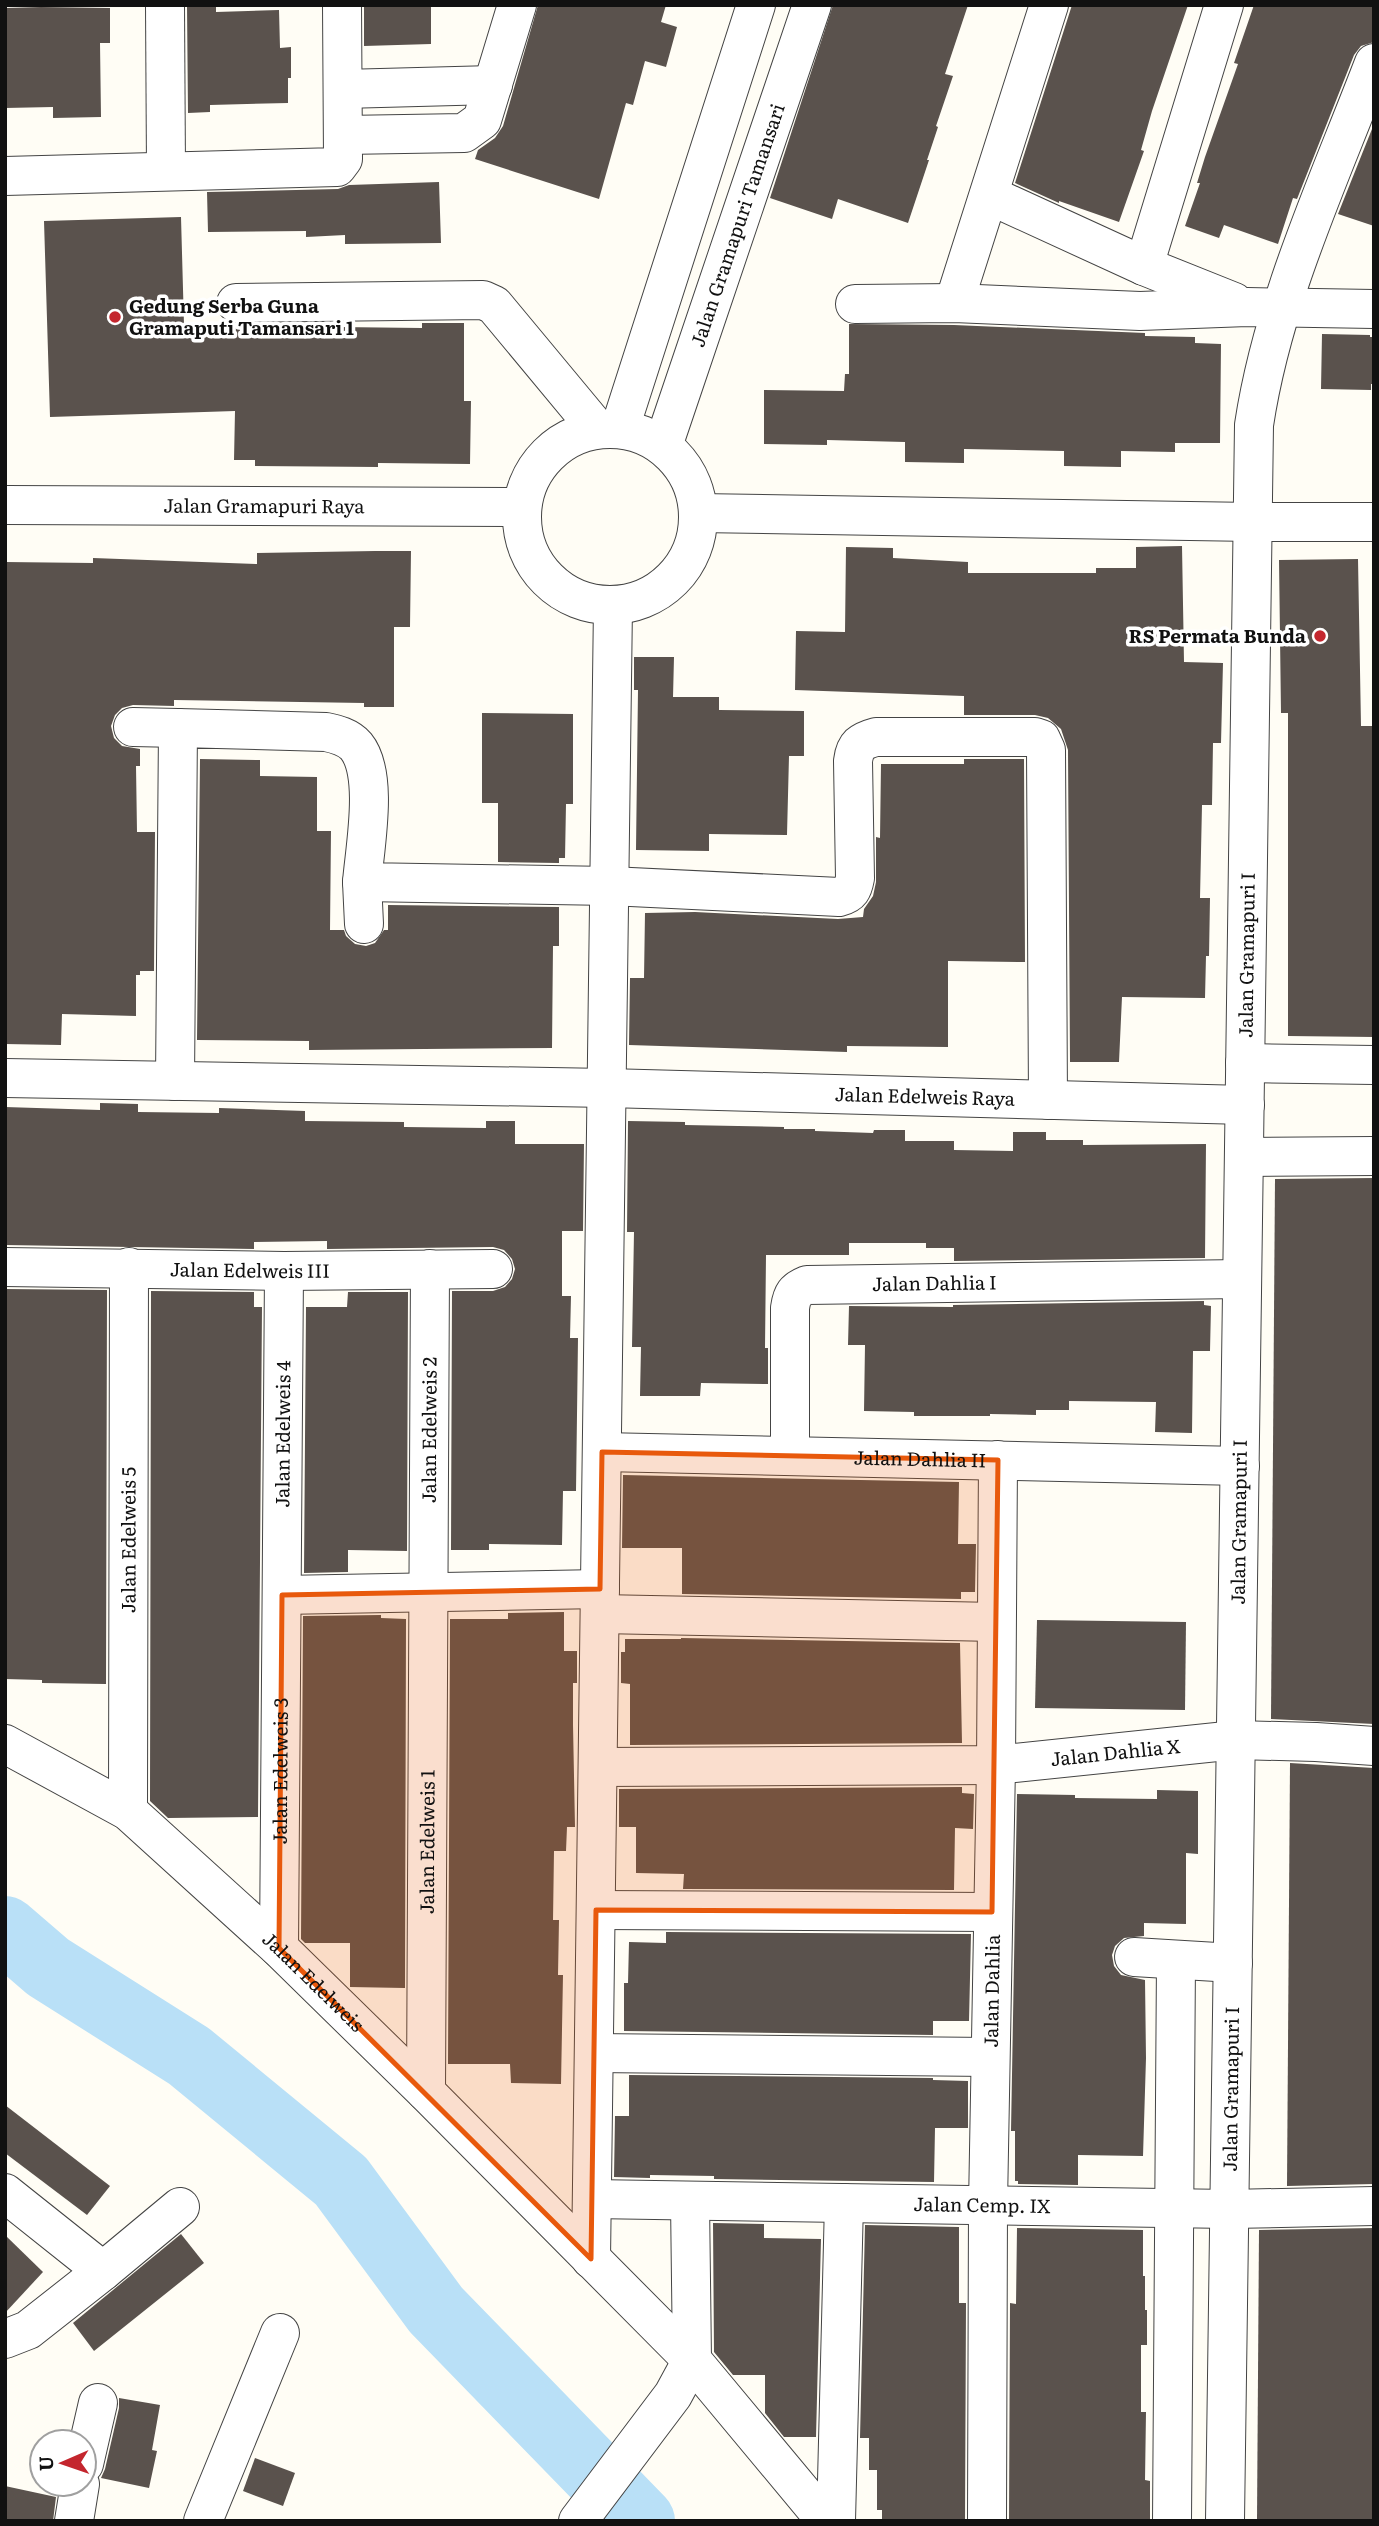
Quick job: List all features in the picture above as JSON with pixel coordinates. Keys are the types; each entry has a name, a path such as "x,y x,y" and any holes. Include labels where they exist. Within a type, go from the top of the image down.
{"street":[{"path":"165,5 166,171"},
{"path":"5,176 337,167 343,159 344,135 342,5"},
{"path":"344,135 464,133 482,120 517,5"},
{"path":"609,429 756,5"},
{"name":"Jalan Gramapuri Tamansari","path":"663,446 812,5"},
{"path":"954,303 1049,5"},
{"path":"1144,266 1224,5"},
{"name":"Jalan Gramapuri I","path":"1225,2521 1254,425 1262,378 1264,308 1374,63"},
{"path":"343,89 493,85"},
{"path":"989,195 1144,266 1264,308"},
{"path":"236,303 483,300 494,305 609,429"},
{"path":"855,304 954,303 1140,311 1374,309"},
{"path":"609,429 642,435 663,446 680,462 691,482 698,513 698,527 692,550 681,570 665,587 644,599 623,605 599,606 577,599 557,588 541,572 525,541 522,507 527,484 539,463 555,447 575,435 609,429"},
{"name":"Jalan Gramapuri Raya","path":"5,505 522,507"},
{"path":"698,513 1374,522"},
{"path":"591,2259 613,605"},
{"path":"134,727 326,732 339,734 355,744 365,763 369,802 362,882 363,924"},
{"path":"175,1081 178,728"},
{"path":"362,882 610,886 846,895 853,890 855,878 853,761 855,749 862,741 876,737 1035,737 1041,739 1046,750 1048,1100"},
{"path":"1245,1063 1374,1065"},
{"name":"Jalan Edelweis Raya","path":"5,1078 607,1088 1245,1105"},
{"path":"1244,1157 1374,1156"},
{"name":"Jalan Edelweis III","path":"5,1267 284,1271 494,1269"},
{"name":"Jalan Edelweis 5","path":"128,1811 129,1267"},
{"name":"Jalan Edelweis 2","path":"429,1592 430,1269"},
{"name":"Jalan Edelweis 4","path":"282,1595 284,1271"},
{"name":"Jalan Dahlia I","path":"790,1456 790,1308 792,1295 797,1289 807,1285 1242,1279"},
{"name":"Jalan Dahlia II","path":"602,1452 1240,1466"},
{"name":"Jalan Dahlia","path":"987,2521 988,2205 999,1460"},
{"path":"282,1595 429,1592 996,1622"},
{"name":"Jalan Edelweis 1","path":"426,2092 429,1592"},
{"name":"Jalan Edelweis 3","path":"279,1948 282,1595"},
{"name":"Jalan Dahlia X","path":"598,1767 996,1765 1236,1740 1374,1746"},
{"name":"Jalan Edelweis","path":"5,1744 128,1811 279,1948 692,2360 826,2521"},
{"path":"596,1910 992,1912"},
{"path":"1134,1957 1233,1964"},
{"path":"1172,2521 1176,1960"},
{"path":"594,2053 990,2057"},
{"path":"5,2193 103,2271"},
{"name":"Jalan Cemp. IX","path":"592,2199 1230,2209 1374,2206"},
{"path":"578,2521 673,2395 692,2360 690,2201"},
{"path":"836,2521 844,2203"},
{"path":"5,2339 28,2330 180,2207"},
{"path":"202,2521 280,2333"},
{"path":"92,2428 98,2403"},
{"path":"74,2521 78,2498"}],"highlighted area":[{"path":"602,1452 998,1460 992,1912 596,1910 591,2259 279,1948 282,1595 600,1589"}],"building":[{"path":"187,5 216,5 216,12 279,10 280,48 291,47 288,103 210,105 210,112 188,113"},
{"path":"538,5 666,5 661,22 677,27 666,67 645,61 633,105 626,103 599,199 475,159 478,150 495,138 503,126"},
{"path":"833,5 968,5 945,74 953,76 908,223 838,199 832,219 770,198"},
{"path":"1072,5 1188,5 1152,111 1141,150 1144,151 1119,222 1059,203 1015,183"},
{"path":"1254,5 1374,5 1374,42 1361,46 1354,55 1297,199 1293,198 1278,244 1224,225 1219,238 1185,226 1200,183 1197,183 1205,157 1238,64 1234,63"},
{"path":"431,6 431,44 364,46 364,7"},
{"path":"5,8 110,8 110,43 100,43 101,117 53,118 53,107 5,108"},
{"path":"1374,124 1374,226 1338,214"},
{"path":"439,182 441,243 345,244 345,235 306,237 306,231 208,232 207,192 338,189 349,185"},
{"path":"181,217 184,325 422,328 422,323 464,323 464,401 471,401 470,464 378,463 378,467 255,466 255,460 234,460 235,411 50,417 44,221"},
{"path":"849,324 954,325 1145,333 1145,336 1195,337 1195,343 1221,344 1220,443 1175,443 1175,452 1121,451 1121,467 1064,466 1064,451 964,449 964,463 905,462 905,442 827,440 827,445 764,444 764,390 844,391 845,374 849,374"},
{"path":"1322,334 1374,337 1374,384 1371,384 1371,390 1321,389"},
{"path":"1182,546 1184,662 1223,663 1221,743 1213,743 1212,805 1202,805 1200,898 1210,898 1205,998 1122,997 1119,1062 1070,1062 1068,750 1061,729 1048,718 1035,715 964,715 964,696 795,690 796,631 845,632 846,547 893,548 893,558 968,562 968,573 1096,573 1096,568 1136,568 1136,547"},
{"path":"411,551 410,627 394,627 394,707 364,707 364,703 174,700 174,706 133,705 122,708 115,715 111,726 114,738 122,746 140,749 140,766 136,766 137,832 155,832 154,971 140,971 140,975 136,975 136,1016 62,1014 61,1045 5,1044 5,562 93,563 93,558 257,564 257,553"},
{"path":"1358,559 1361,726 1374,726 1374,1037 1288,1036 1288,713 1281,713 1279,560"},
{"path":"634,657 674,657 673,697 719,697 719,710 804,711 804,756 789,756 787,835 709,834 709,851 636,850 638,690 634,690"},
{"path":"482,713 573,714 573,804 566,804 565,858 559,858 559,863 498,862 498,803 482,803"},
{"path":"200,759 260,760 260,776 317,777 317,831 331,831 330,930 344,930 346,936 355,944 366,946 375,943 384,930 388,930 388,905 559,907 559,946 553,946 552,1048 309,1050 309,1041 197,1040"},
{"path":"964,759 1024,759 1025,962 948,961 948,1047 847,1046 847,1052 629,1045 630,978 644,978 645,913 695,912 838,919 863,917 876,882 876,837 880,838 881,764 964,764"},
{"path":"100,1103 138,1104 138,1112 219,1113 219,1108 305,1111 305,1121 404,1122 404,1127 486,1128 486,1121 515,1121 515,1144 584,1144 583,1231 562,1231 562,1296 571,1296 570,1338 578,1338 576,1491 563,1491 562,1545 489,1544 489,1550 451,1550 452,1291 493,1291 505,1287 512,1279 515,1269 512,1259 504,1250 493,1247 327,1249 327,1241 254,1242 254,1249 5,1245 5,1107 100,1110"},
{"path":"628,1121 873,1133 874,1130 905,1130 905,1141 954,1141 954,1150 1013,1151 1013,1132 1046,1132 1046,1140 1083,1140 1083,1145 1206,1144 1205,1258 954,1261 954,1248 926,1248 926,1243 849,1243 849,1255 766,1255 765,1348 768,1348 768,1384 701,1383 700,1396 640,1396 641,1347 632,1347 634,1232 627,1232"},
{"path":"1374,1178 1374,1724 1271,1719 1275,1179"},
{"path":"5,1289 107,1290 106,1684 42,1683 42,1680 5,1679"},
{"path":"151,1291 254,1292 254,1307 262,1307 258,1817 168,1818 150,1801"},
{"path":"348,1292 408,1292 407,1551 348,1550 348,1572 304,1573 306,1307 347,1307"},
{"path":"1204,1301 1204,1305 1211,1306 1210,1351 1193,1351 1192,1433 1155,1432 1156,1402 1069,1401 1069,1410 1036,1410 1036,1415 914,1416 914,1412 864,1411 865,1345 848,1345 849,1306 953,1307"},
{"path":"623,1475 959,1482 958,1544 976,1544 975,1592 961,1592 961,1599 682,1594 682,1548 622,1548"},
{"path":"564,1612 564,1651 577,1651 577,1683 573,1683 575,1827 567,1827 566,1851 554,1851 553,1920 559,1920 558,1975 563,1975 561,2084 511,2083 510,2064 448,2064 450,1619 508,1619 508,1613"},
{"path":"381,1615 381,1618 406,1619 405,1988 350,1987 350,1943 305,1943 301,1939 303,1616"},
{"path":"1037,1620 1186,1622 1185,1710 1035,1708"},
{"path":"625,1639 960,1643 962,1743 630,1745 630,1684 621,1683 621,1652 625,1652"},
{"path":"1290,1763 1374,1768 1374,2184 1287,2186"},
{"path":"962,1787 962,1793 974,1794 973,1829 955,1828 954,1890 683,1889 684,1874 636,1873 636,1827 619,1827 619,1789"},
{"path":"1157,1790 1198,1791 1198,1854 1186,1853 1186,1924 1144,1923 1144,1936 1124,1938 1115,1946 1112,1955 1114,1966 1121,1975 1145,1980 1143,2156 1078,2155 1078,2185 1018,2184 1018,2181 1015,2181 1015,2131 1011,2131 1017,1794 1157,1799"},
{"path":"666,1932 971,1934 969,2021 933,2021 933,2035 624,2031 624,1983 628,1983 629,1942 666,1943"},
{"path":"629,2075 933,2078 968,2081 968,2128 935,2128 934,2182 714,2179 714,2176 650,2175 650,2178 614,2177 615,2116 629,2116"},
{"path":"5,2105 110,2186 87,2215 5,2153"},
{"path":"713,2223 764,2224 764,2238 821,2239 816,2437 784,2437 765,2413 765,2375 733,2375 714,2352"},
{"path":"865,2225 959,2227 959,2303 966,2303 965,2521 882,2521 882,2510 877,2510 877,2470 869,2470 869,2438 860,2438"},
{"path":"1017,2228 1143,2230 1147,2345 1141,2345 1141,2412 1146,2412 1145,2480 1150,2481 1150,2521 1009,2521 1010,2303 1016,2304"},
{"path":"1374,2228 1374,2521 1257,2521 1259,2230"},
{"path":"181,2234 204,2263 94,2351 73,2323"},
{"path":"5,2235 43,2272 5,2313"},
{"path":"119,2398 160,2405 152,2450 157,2451 149,2488 101,2478 119,2408"},
{"path":"255,2458 295,2473 283,2506 243,2491"},
{"path":"5,2486 28,2491 28,2498 56,2498 53,2521 5,2521"}],"waterway":[{"path":"5,1930 48,1967 189,2056 341,2181 436,2310 641,2521"}],"place":[{"name":"Gedung Serba Guna Gramaputi Tamansari 1","path":"115,317"},
{"name":"RS Permata Bunda","path":"1320,636"}]}
